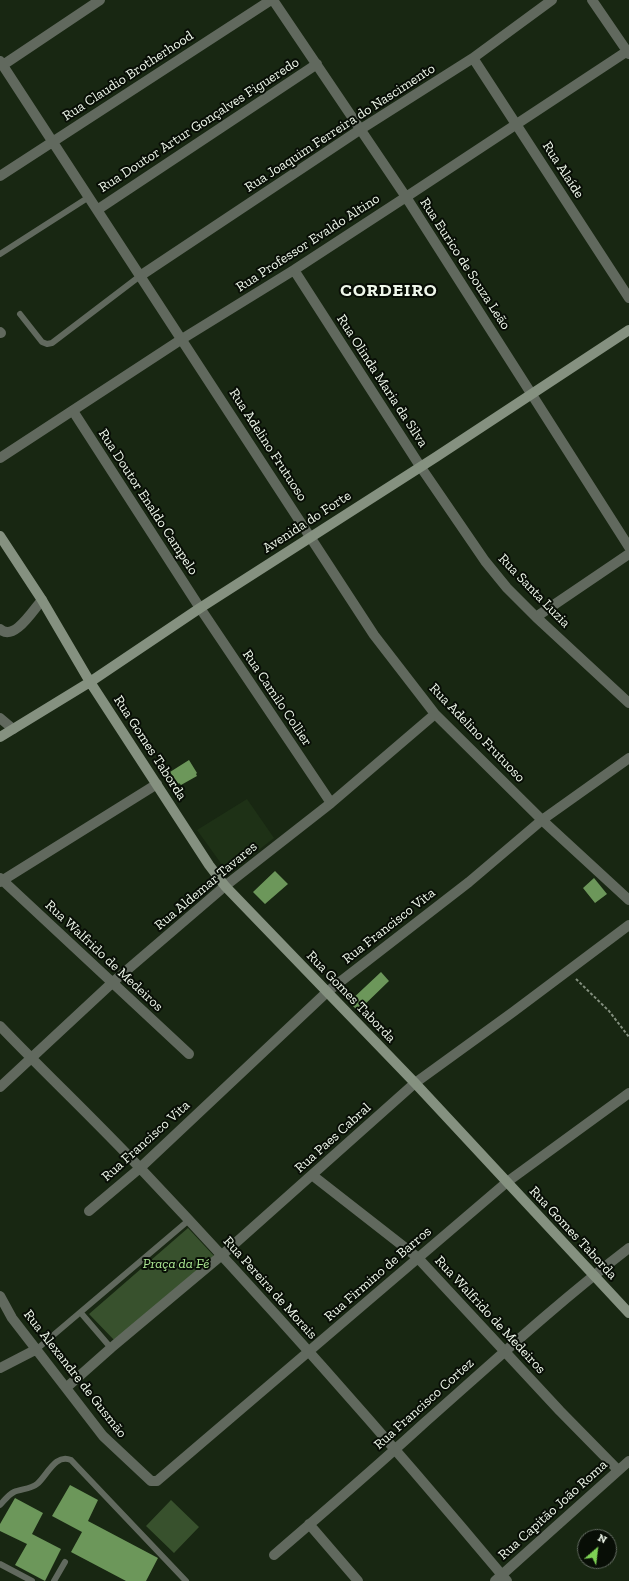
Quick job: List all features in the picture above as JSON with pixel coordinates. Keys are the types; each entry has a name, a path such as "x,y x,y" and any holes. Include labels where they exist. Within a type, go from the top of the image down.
{"main road":[{"name":"Avenida do Forte","path":"0,737 88,678 200,608 533,394 629,330"},
{"name":"Rua Gomes Taborda","path":"0,536 42,600 88,678 209,865 225,886 415,1083 629,1313"}],"street":[{"path":"1,63 100,0"},
{"name":"Rua Eurico de Souza Leão","path":"272,0 317,64 406,197 533,394 629,547"},
{"name":"Rua Claudio Brotherhood","path":"0,176 272,0"},
{"name":"Rua Joaquim Ferreira do Nascimento","path":"140,276 361,129 473,58 552,0"},
{"path":"592,0 628,52"},
{"name":"Rua Professor Evaldo Altino","path":"0,458 182,340 294,270 628,52"},
{"name":"Rua Alaíde","path":"473,58 629,298"},
{"name":"Rua Adelino Frutuoso","path":"1,63 311,536 374,635 435,714 542,820 629,900"},
{"name":"Rua Doutor Artur Gonçalves Figueredo","path":"97,210 317,64"},
{"name":"Rua Olinda Maria da Silva","path":"294,270 420,466"},
{"name":"Rua Doutor Enaldo Campelo","path":"73,411 200,608"},
{"name":"Rua Santa Luzia","path":"420,466 485,561 507,588 536,617 629,703"},
{"path":"536,617 629,554"},
{"path":"0,629 3,632 8,633 16,630 42,600"},
{"name":"Rua Camilo Collier","path":"200,608 331,803"},
{"name":"Rua Aldemar Tavares","path":"0,1087 113,982 225,886 331,803 435,714"},
{"path":"0,718 13,729"},
{"name":"Rua Francisco Vita","path":"89,1211 140,1168 327,992 469,882 542,820 629,758"},
{"path":"1,881 157,784"},
{"name":"Rua Walfrido de Medeiros","path":"1,881 113,982 189,1054"},
{"name":"Rua Paes Cabral","path":"67,1387 222,1255 415,1083 629,925"},
{"name":"Rua Pereira de Morais","path":"0,1026 140,1168 222,1255 310,1352 395,1450 502,1579"},
{"name":"Rua Firmino de Barros","path":"151,1481 158,1481 162,1478 310,1352 417,1257 507,1182 629,1093"},
{"name":"Rua Walfrido de Medeiros","path":"312,1175 417,1257 560,1411 618,1470"},
{"name":"Rua Francisco Cortez","path":"274,1555 395,1450 504,1351 593,1275 629,1248"},
{"name":"Rua Alexandre de Gusmão","path":"0,1298 12,1318 67,1387 103,1436 151,1481"},
{"path":"0,1368 37,1349"},
{"name":"Rua Capitão João Roma","path":"502,1579 546,1536 629,1461"},
{"path":"309,1524 358,1581"}],"lane":[{"path":"0,254 89,197"},
{"path":"20,314 42,342 47,344 52,343 140,276"},
{"path":"37,1349 189,1220"},
{"path":"81,1313 111,1348"},
{"path":"0,1505 14,1492 36,1485 60,1459 66,1458 70,1460 186,1581"},
{"path":"54,1581 65,1562"},
{"path":"0,1564 32,1581"}],"path":[{"path":"567,971 609,1012 629,1037"}],"shaded area":[{"path":"247,799 274,838 233,870 228,870 225,869 197,830"}],"green space":[{"name":"Praça da Fé","path":"188,1228 214,1256 115,1341 89,1314"},
{"path":"171,1500 199,1527 174,1553 146,1526"}],"building":[{"path":"189,760 197,773 197,776 181,785 179,783 178,784 170,772"},
{"path":"275,871 288,884 265,904 253,892"},
{"path":"594,878 607,894 595,903 583,888"},
{"path":"381,972 389,981 358,1011 349,1002"},
{"path":"70,1485 98,1500 88,1521 158,1558 146,1581 126,1581 71,1552 82,1532 52,1516"},
{"path":"15,1498 43,1513 32,1534 61,1549 45,1581 15,1565 27,1544 0,1531 0,1524"}],"district":[{"name":"CORDEIRO","path":"389,291"}]}
